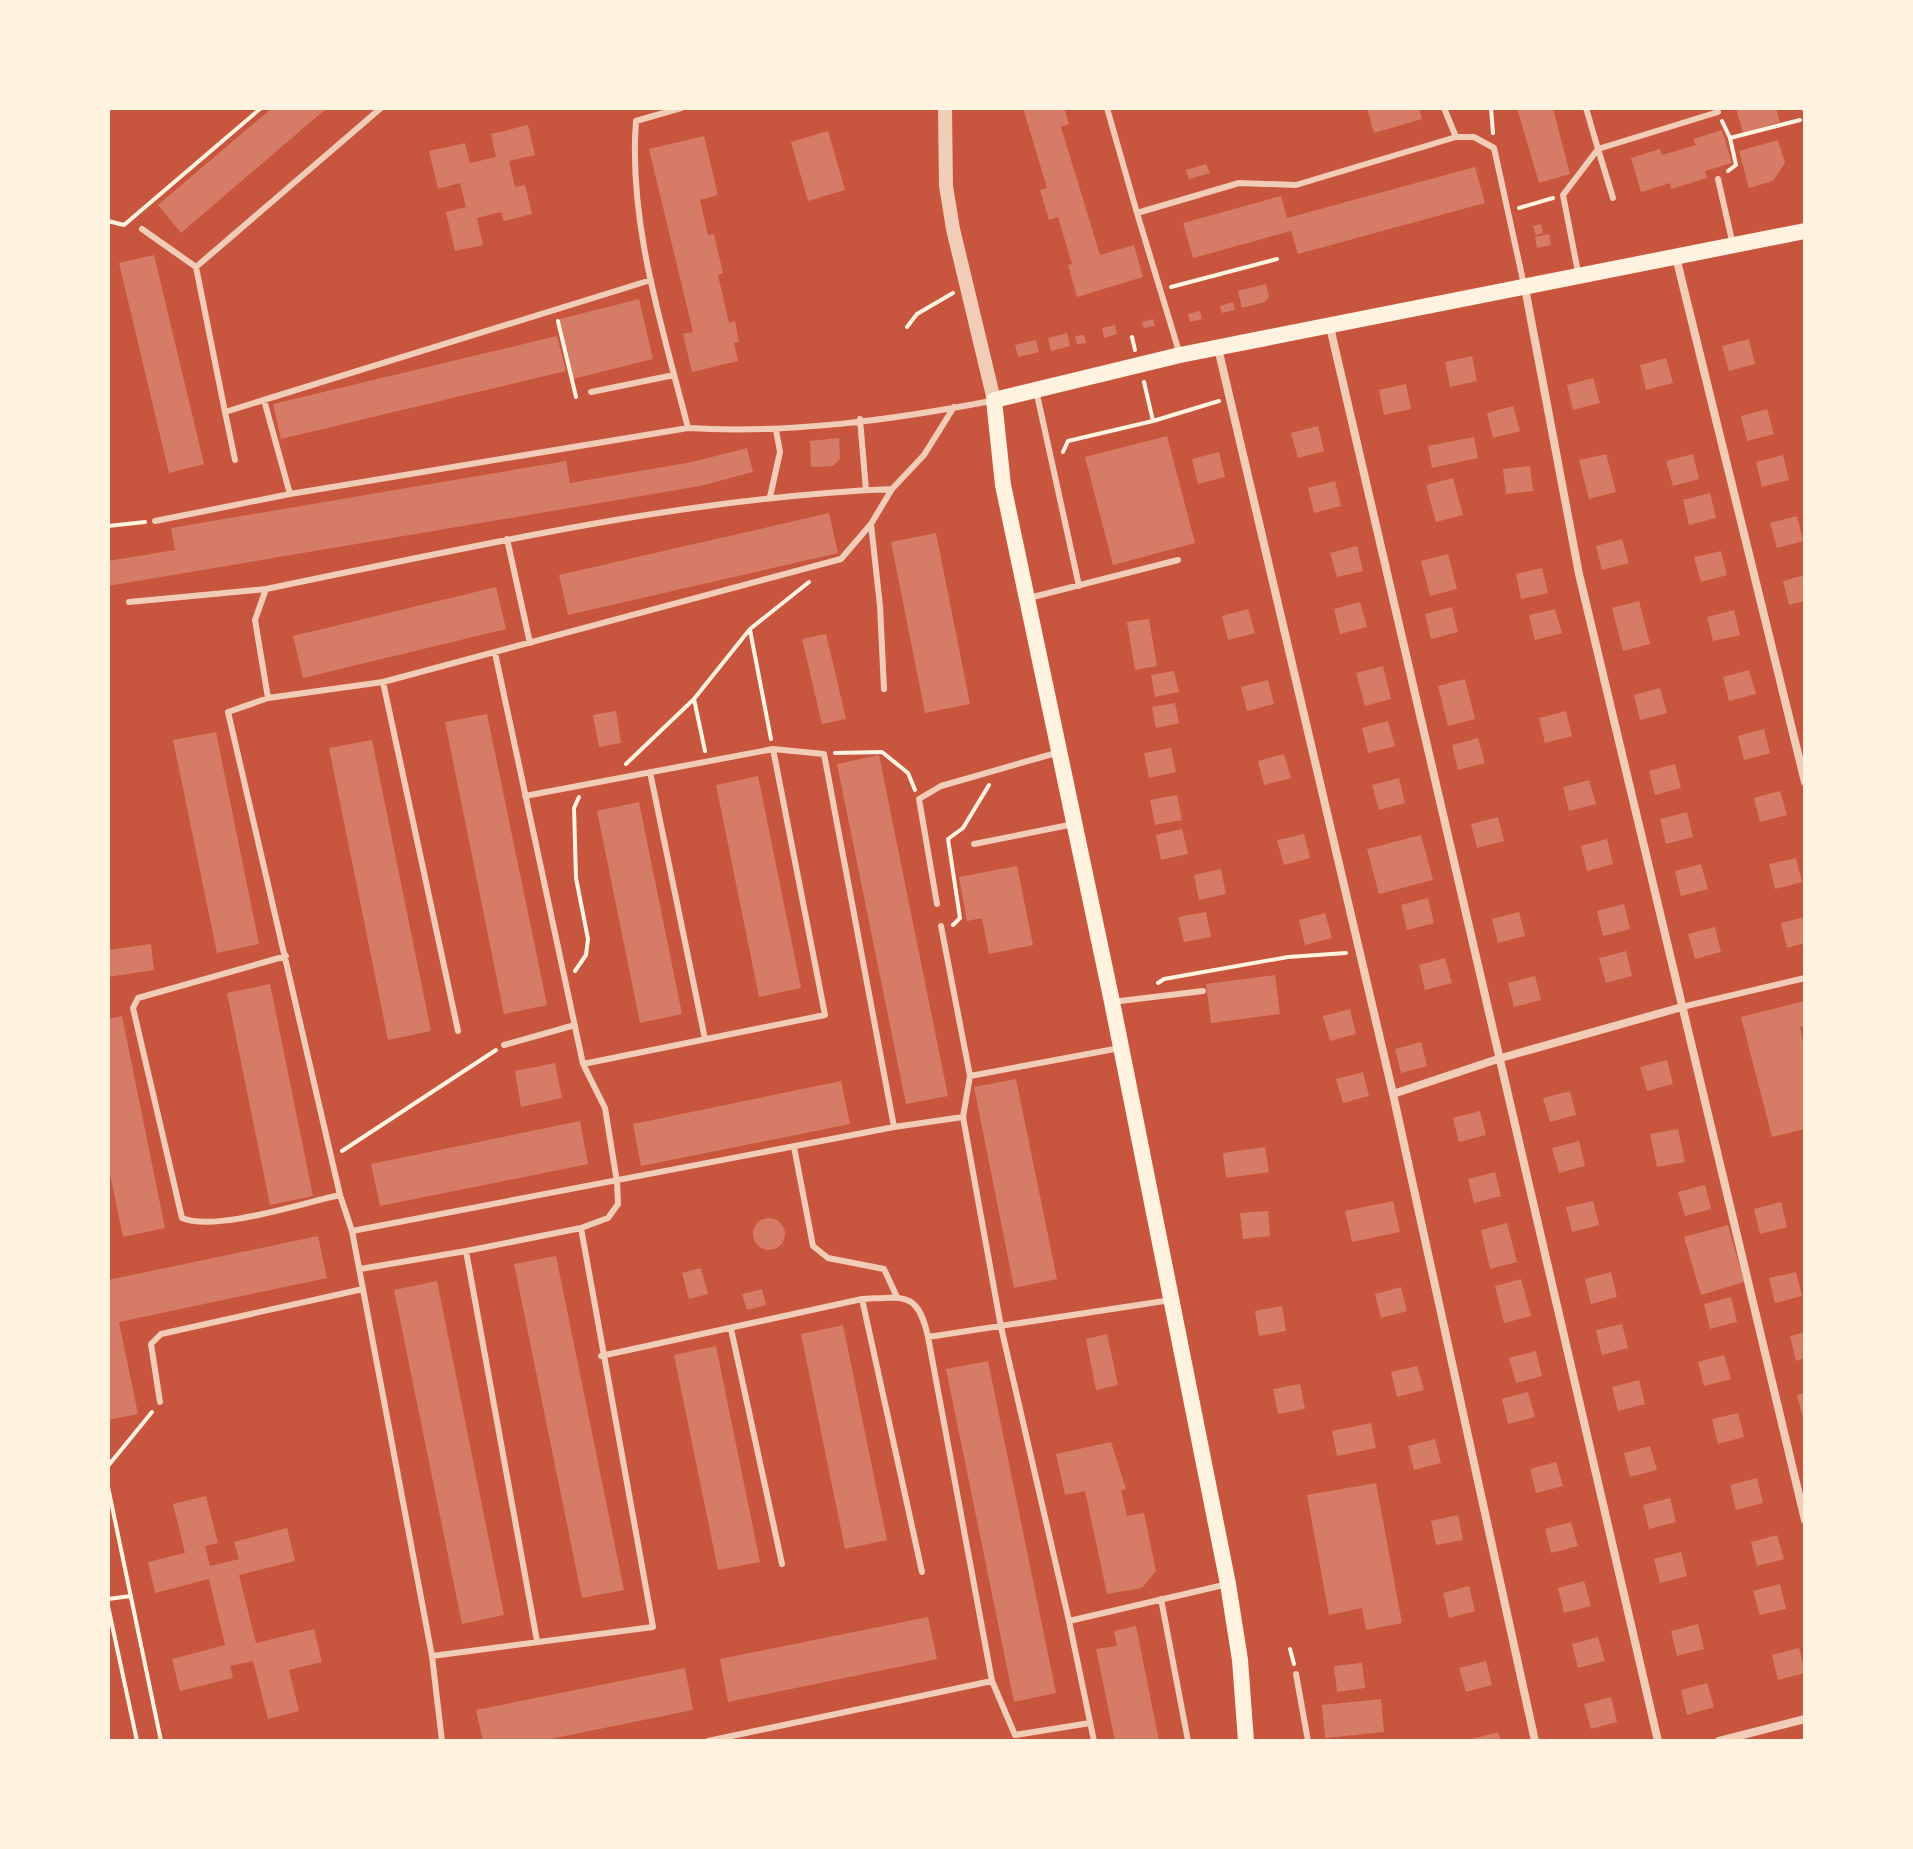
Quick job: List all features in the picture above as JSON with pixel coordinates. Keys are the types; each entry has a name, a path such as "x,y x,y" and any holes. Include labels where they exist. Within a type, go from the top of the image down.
{"main road":[{"path":"1246,1741 1240,1660 1228,1584 1112,1002 1003,485 994,400 1180,355 1805,231"}],"street":[{"path":"945,108 946,186 966,287 994,400"},
{"path":"1676,256 1805,782"},
{"path":"1525,288 1579,574 1805,1520"},
{"path":"1330,327 1658,1741"},
{"path":"1218,348 1393,1094 1535,1741"},
{"path":"1393,1094 1501,1058 1682,1007"},
{"path":"1719,1741 1805,1719"}],"lane":[{"path":"196,267 381,108"},
{"path":"681,108 636,121 633,158 651,280 688,428"},
{"path":"1107,108 1180,355"},
{"path":"1444,108 1456,137"},
{"path":"1586,108 1613,198"},
{"path":"1579,276 1563,195 1598,149 1718,112"},
{"path":"1137,213 1239,183 1296,185 1456,137 1474,137 1494,148 1525,288"},
{"path":"1718,179 1733,245"},
{"path":"142,229 196,267 235,460"},
{"path":"225,412 651,280"},
{"path":"591,392 674,375"},
{"path":"1036,390 1079,586"},
{"path":"264,400 290,494"},
{"path":"155,521 290,494 688,428 740,432 776,430 994,400"},
{"path":"442,1741 432,1656 360,1269 228,712 268,698 383,682 841,559 871,524 892,489 924,455 954,407"},
{"path":"860,419 866,490"},
{"path":"770,497 780,452 776,430"},
{"path":"129,602 266,589 507,539 770,497 892,489"},
{"path":"871,524 880,606 884,689"},
{"path":"507,539 530,643"},
{"path":"1029,598 1178,560"},
{"path":"266,589 255,620 268,698"},
{"path":"360,1269 581,1228 608,1218 618,1204 605,1108 583,1064 495,653"},
{"path":"383,682 458,1031"},
{"path":"583,1064 825,1015 773,749"},
{"path":"525,796 773,749 824,754 894,1127"},
{"path":"937,904 919,799 941,786 1059,752"},
{"path":"650,772 705,1039"},
{"path":"974,844 1074,824"},
{"path":"941,926 970,1076 963,1117 1001,1327 1094,1741"},
{"path":"286,956 138,998 133,1008 182,1218 194,1223 234,1218 340,1195"},
{"path":"1682,1007 1805,978"},
{"path":"1112,1002 1203,991"},
{"path":"504,1045 575,1025"},
{"path":"970,1076 1121,1048"},
{"path":"352,1231 894,1127 963,1117"},
{"path":"794,1147 813,1246 828,1258 884,1269 897,1297"},
{"path":"432,1656 653,1627 601,1356 581,1228"},
{"path":"466,1251 537,1641"},
{"path":"160,1402 151,1344 161,1334 363,1289"},
{"path":"601,1356 862,1299 897,1297 916,1304 923,1314 928,1337 992,1681 1015,1735 1090,1723"},
{"path":"862,1299 922,1572"},
{"path":"928,1337 1171,1300"},
{"path":"731,1329 782,1564"},
{"path":"1069,1621 1228,1584"},
{"path":"1161,1599 1188,1741"},
{"path":"1296,1674 1308,1741"},
{"path":"708,1741 992,1681"}],"path":[{"path":"124,225 261,108"},
{"path":"1491,108 1494,148"},
{"path":"1718,112 1730,138 1736,165 1718,179"},
{"path":"1730,138 1805,118"},
{"path":"1508,211 1563,195"},
{"path":"108,221 142,229"},
{"path":"1162,290 1277,259"},
{"path":"907,327 917,314 966,287"},
{"path":"555,310 576,397"},
{"path":"1132,337 1153,421"},
{"path":"1053,474 1068,441 1153,421 1230,398"},
{"path":"108,526 155,521"},
{"path":"609,780 694,699 750,629 805,587 824,565"},
{"path":"750,629 773,749"},
{"path":"694,699 707,761"},
{"path":"824,754 864,749 882,752 908,773 919,799"},
{"path":"566,984 586,955 588,939 576,878 574,808 585,784"},
{"path":"1134,999 1164,979 1288,957 1360,952"},
{"path":"332,1157 504,1045"},
{"path":"108,1466 160,1402"},
{"path":"108,1487 161,1741"},
{"path":"108,1599 131,1596"},
{"path":"108,1606 137,1741"}],"building":[{"path":"272,108 327,108 181,233 158,205"},
{"path":"1023,108 1064,108 1069,124 1061,127 1100,255 1134,245 1143,277 1077,297 1068,265 1072,264 1058,217 1049,220 1040,190 1047,188"},
{"path":"1367,108 1419,108 1422,119 1374,133"},
{"path":"1517,108 1553,108 1570,174 1539,183"},
{"path":"1736,108 1776,108 1780,122 1743,133"},
{"path":"528,125 535,155 509,161 515,187 525,185 532,214 504,221 501,212 477,218 483,245 455,251 446,212 466,207 460,183 438,189 429,151 465,143 470,163 496,157 491,134"},
{"path":"1722,130 1732,163 1705,171 1707,178 1671,189 1670,183 1641,192 1631,158 1660,149 1662,155 1696,145 1693,139"},
{"path":"828,131 845,190 808,201 791,142"},
{"path":"704,136 718,195 700,200 708,235 714,234 723,273 718,275 729,323 735,321 739,342 734,343 738,361 692,372 683,334 693,332 649,149"},
{"path":"1778,140 1785,163 1773,181 1749,188 1739,151"},
{"path":"1206,164 1210,173 1189,179 1186,170"},
{"path":"1475,167 1485,203 1298,254 1291,231 1193,258 1183,223 1281,196 1287,218"},
{"path":"1541,224 1543,233 1536,235 1533,226"},
{"path":"1549,234 1551,245 1537,248 1535,237"},
{"path":"154,255 204,464 169,473 119,263"},
{"path":"1266,284 1269,297 1265,302 1242,308 1238,291"},
{"path":"639,299 653,359 573,379 560,319"},
{"path":"1233,302 1235,310 1222,313 1220,306"},
{"path":"1200,311 1202,319 1190,322 1188,314"},
{"path":"1153,319 1155,326 1144,328 1142,322"},
{"path":"1115,325 1117,334 1104,338 1102,328"},
{"path":"1067,333 1070,346 1051,351 1048,338"},
{"path":"1084,335 1086,343 1077,344 1075,336"},
{"path":"557,336 566,371 281,439 273,404"},
{"path":"1749,339 1755,364 1729,371 1722,346"},
{"path":"1036,340 1039,352 1018,357 1015,345"},
{"path":"1472,356 1477,381 1450,387 1445,362"},
{"path":"1666,358 1673,383 1646,390 1640,365"},
{"path":"1593,378 1600,403 1573,410 1567,385"},
{"path":"1406,384 1411,409 1384,415 1379,390"},
{"path":"1513,406 1520,431 1493,438 1487,413"},
{"path":"1767,409 1774,434 1747,441 1741,416"},
{"path":"1318,426 1324,451 1298,458 1291,433"},
{"path":"1167,436 1195,543 1113,565 1085,457"},
{"path":"1474,437 1478,458 1432,468 1428,446"},
{"path":"839,438 840,459 833,466 811,467 810,441"},
{"path":"747,448 753,472 700,486 108,586 108,561 175,550 171,528 566,461 570,483 692,462"},
{"path":"1219,452 1225,477 1198,484 1192,459"},
{"path":"1606,454 1616,492 1589,499 1579,460"},
{"path":"1693,454 1699,479 1673,486 1666,461"},
{"path":"1783,455 1789,480 1762,487 1756,462"},
{"path":"1530,466 1533,491 1506,494 1503,469"},
{"path":"1453,478 1463,515 1436,522 1426,485"},
{"path":"1335,481 1341,506 1314,513 1308,488"},
{"path":"1710,493 1716,518 1689,525 1683,500"},
{"path":"829,513 838,553 568,615 559,575"},
{"path":"1797,516 1803,541 1777,548 1770,523"},
{"path":"936,533 970,704 925,713 891,542"},
{"path":"1622,539 1629,563 1602,570 1596,546"},
{"path":"1357,546 1363,571 1337,577 1330,553"},
{"path":"1721,551 1727,575 1701,582 1694,557"},
{"path":"1448,554 1457,589 1430,596 1421,561"},
{"path":"1542,568 1548,593 1521,599 1516,574"},
{"path":"1805,575 1805,601 1789,605 1783,581"},
{"path":"496,587 506,629 303,678 293,636"},
{"path":"1639,601 1650,644 1623,651 1612,608"},
{"path":"1360,602 1367,627 1340,634 1334,609"},
{"path":"1452,607 1458,632 1431,639 1425,614"},
{"path":"1248,609 1255,633 1228,640 1222,616"},
{"path":"1555,609 1562,633 1535,640 1529,615"},
{"path":"1734,610 1740,635 1713,641 1707,617"},
{"path":"1149,619 1157,666 1135,670 1127,622"},
{"path":"826,634 846,719 822,724 802,639"},
{"path":"1383,666 1391,699 1365,706 1356,673"},
{"path":"1749,670 1756,694 1729,701 1723,677"},
{"path":"1174,671 1179,692 1155,697 1151,675"},
{"path":"1465,679 1475,719 1448,726 1438,686"},
{"path":"1268,680 1274,704 1247,711 1241,687"},
{"path":"1660,688 1667,713 1640,720 1634,695"},
{"path":"1175,703 1179,723 1156,728 1152,707"},
{"path":"616,711 621,743 599,747 593,715"},
{"path":"1566,711 1572,736 1545,743 1539,718"},
{"path":"487,714 547,1005 504,1014 445,722"},
{"path":"1388,721 1395,746 1368,753 1362,728"},
{"path":"1764,729 1770,753 1744,760 1738,736"},
{"path":"216,732 259,944 217,953 173,740"},
{"path":"1478,738 1485,763 1458,770 1452,745"},
{"path":"372,740 431,1031 388,1040 329,748"},
{"path":"1171,748 1176,772 1149,778 1144,753"},
{"path":"1284,754 1291,778 1264,785 1258,761"},
{"path":"879,755 948,1096 906,1104 837,764"},
{"path":"1675,764 1681,788 1655,795 1649,771"},
{"path":"758,776 801,988 759,997 716,785"},
{"path":"1399,778 1405,803 1379,810 1372,785"},
{"path":"1589,780 1596,804 1569,811 1563,787"},
{"path":"1780,791 1787,815 1760,822 1754,798"},
{"path":"1177,795 1182,820 1155,825 1150,800"},
{"path":"639,802 682,1014 640,1023 597,811"},
{"path":"1687,812 1693,837 1666,844 1660,819"},
{"path":"1498,817 1504,841 1477,848 1471,824"},
{"path":"1182,829 1188,854 1161,860 1156,835"},
{"path":"1304,834 1310,858 1284,865 1277,840"},
{"path":"1421,835 1433,880 1379,894 1367,849"},
{"path":"1607,839 1613,864 1587,871 1581,846"},
{"path":"1796,858 1802,882 1775,889 1769,864"},
{"path":"1701,864 1708,889 1681,896 1675,871"},
{"path":"1017,866 1033,945 989,954 982,918 967,921 959,877"},
{"path":"1221,869 1226,894 1199,900 1194,875"},
{"path":"1428,898 1434,923 1407,930 1401,905"},
{"path":"1624,904 1630,929 1603,936 1597,911"},
{"path":"1206,912 1211,937 1184,942 1178,917"},
{"path":"1519,912 1525,936 1498,943 1492,919"},
{"path":"1325,913 1332,938 1305,945 1299,920"},
{"path":"1805,917 1805,943 1787,948 1781,923"},
{"path":"1715,927 1721,952 1695,959 1688,934"},
{"path":"151,944 154,970 108,977 108,950"},
{"path":"1626,951 1632,976 1606,983 1599,958"},
{"path":"1445,958 1452,983 1425,990 1419,965"},
{"path":"1275,975 1280,1014 1211,1023 1206,984"},
{"path":"1535,976 1541,1000 1514,1007 1508,983"},
{"path":"270,984 313,1196 270,1205 227,993"},
{"path":"1805,1001 1805,1026 1800,1027 1805,1051 1805,1129 1772,1137 1741,1017"},
{"path":"1350,1009 1356,1034 1330,1041 1323,1016"},
{"path":"122,1016 165,1228 123,1237 108,1164 108,1019"},
{"path":"1421,1042 1427,1066 1401,1073 1395,1049"},
{"path":"1667,1060 1673,1084 1647,1091 1640,1067"},
{"path":"555,1063 562,1098 521,1107 515,1071"},
{"path":"1363,1072 1369,1096 1343,1103 1336,1079"},
{"path":"1016,1079 1057,1279 1014,1288 974,1087"},
{"path":"841,1081 850,1124 641,1166 633,1124"},
{"path":"1570,1091 1576,1115 1550,1122 1543,1098"},
{"path":"1480,1111 1486,1135 1459,1142 1453,1118"},
{"path":"580,1121 588,1164 380,1206 371,1164"},
{"path":"1678,1129 1685,1162 1657,1167 1650,1134"},
{"path":"1579,1141 1585,1166 1559,1173 1552,1148"},
{"path":"1265,1147 1269,1172 1226,1178 1223,1153"},
{"path":"1495,1172 1501,1196 1474,1203 1468,1179"},
{"path":"1705,1185 1711,1209 1685,1216 1678,1192"},
{"path":"1393,1201 1400,1232 1352,1242 1345,1211"},
{"path":"1593,1201 1599,1225 1572,1232 1566,1207"},
{"path":"1781,1202 1787,1227 1760,1234 1754,1209"},
{"path":"1268,1211 1270,1236 1243,1239 1240,1213"},
{"path":"769,1218 781,1222 785,1234 781,1246 769,1250 757,1246 753,1234 757,1222"},
{"path":"1507,1223 1517,1262 1490,1269 1481,1230"},
{"path":"1728,1225 1744,1282 1701,1295 1684,1237"},
{"path":"318,1236 327,1278 119,1322 138,1414 108,1420 108,1280"},
{"path":"556,1256 624,1590 582,1598 514,1264"},
{"path":"701,1268 708,1294 689,1299 682,1273"},
{"path":"1611,1272 1617,1297 1591,1304 1585,1279"},
{"path":"1796,1272 1802,1296 1775,1303 1769,1278"},
{"path":"1521,1279 1531,1316 1504,1323 1495,1286"},
{"path":"437,1281 504,1615 462,1624 394,1290"},
{"path":"1401,1287 1407,1311 1381,1318 1375,1294"},
{"path":"762,1289 766,1305 747,1310 742,1294"},
{"path":"1731,1297 1737,1322 1710,1329 1704,1304"},
{"path":"1282,1306 1286,1331 1259,1336 1255,1311"},
{"path":"1622,1324 1628,1348 1602,1355 1596,1330"},
{"path":"843,1325 887,1540 845,1549 801,1334"},
{"path":"1805,1332 1805,1358 1796,1361 1790,1336"},
{"path":"1107,1334 1118,1385 1096,1390 1086,1339"},
{"path":"716,1346 760,1562 718,1570 674,1355"},
{"path":"1536,1351 1542,1376 1516,1383 1509,1358"},
{"path":"1724,1355 1731,1379 1704,1386 1698,1362"},
{"path":"988,1361 1056,1693 1014,1702 946,1369"},
{"path":"1417,1366 1424,1390 1397,1397 1391,1372"},
{"path":"1639,1380 1645,1404 1618,1411 1612,1387"},
{"path":"1300,1384 1305,1409 1278,1414 1273,1389"},
{"path":"1528,1392 1535,1417 1508,1424 1502,1399"},
{"path":"1805,1393 1805,1422 1804,1422 1797,1395"},
{"path":"1738,1413 1744,1437 1718,1444 1712,1419"},
{"path":"1371,1423 1376,1448 1337,1456 1332,1431"},
{"path":"1435,1439 1441,1463 1414,1470 1408,1446"},
{"path":"1111,1442 1126,1489 1121,1490 1127,1516 1144,1513 1156,1571 1142,1588 1107,1594 1085,1491 1065,1495 1056,1454"},
{"path":"1650,1446 1657,1470 1630,1477 1624,1453"},
{"path":"1556,1462 1563,1486 1536,1493 1530,1469"},
{"path":"1757,1478 1763,1503 1736,1510 1730,1485"},
{"path":"1376,1483 1402,1623 1366,1630 1362,1608 1329,1615 1307,1495"},
{"path":"206,1496 218,1543 205,1546 210,1566 239,1559 234,1542 287,1528 295,1561 239,1575 256,1643 314,1629 322,1662 289,1670 299,1711 268,1719 253,1661 230,1666 233,1678 180,1691 172,1659 225,1645 209,1579 155,1593 148,1562 185,1553 173,1504"},
{"path":"1670,1498 1676,1522 1649,1529 1643,1505"},
{"path":"1458,1515 1463,1540 1436,1545 1431,1521"},
{"path":"1571,1522 1578,1546 1551,1553 1545,1529"},
{"path":"1777,1535 1784,1559 1757,1566 1751,1542"},
{"path":"1681,1552 1687,1576 1660,1583 1654,1559"},
{"path":"1584,1581 1591,1606 1564,1613 1558,1588"},
{"path":"1780,1584 1786,1609 1760,1615 1753,1591"},
{"path":"1469,1586 1475,1611 1449,1618 1443,1593"},
{"path":"928,1617 937,1659 728,1702 720,1659"},
{"path":"1698,1624 1704,1649 1677,1656 1671,1631"},
{"path":"1136,1626 1159,1741 1115,1741 1096,1649 1117,1646 1114,1631"},
{"path":"1598,1637 1605,1661 1578,1668 1572,1644"},
{"path":"1799,1648 1805,1673 1778,1680 1772,1655"},
{"path":"1486,1661 1492,1685 1466,1692 1459,1668"},
{"path":"1362,1663 1365,1688 1337,1692 1334,1666"},
{"path":"685,1668 693,1710 540,1741 483,1741 476,1710"},
{"path":"1707,1683 1714,1707 1687,1715 1681,1690"},
{"path":"1611,1697 1617,1722 1591,1729 1584,1704"},
{"path":"1381,1699 1384,1732 1325,1738 1322,1705"},
{"path":"1498,1732 1501,1741 1468,1741 1468,1740"}]}
